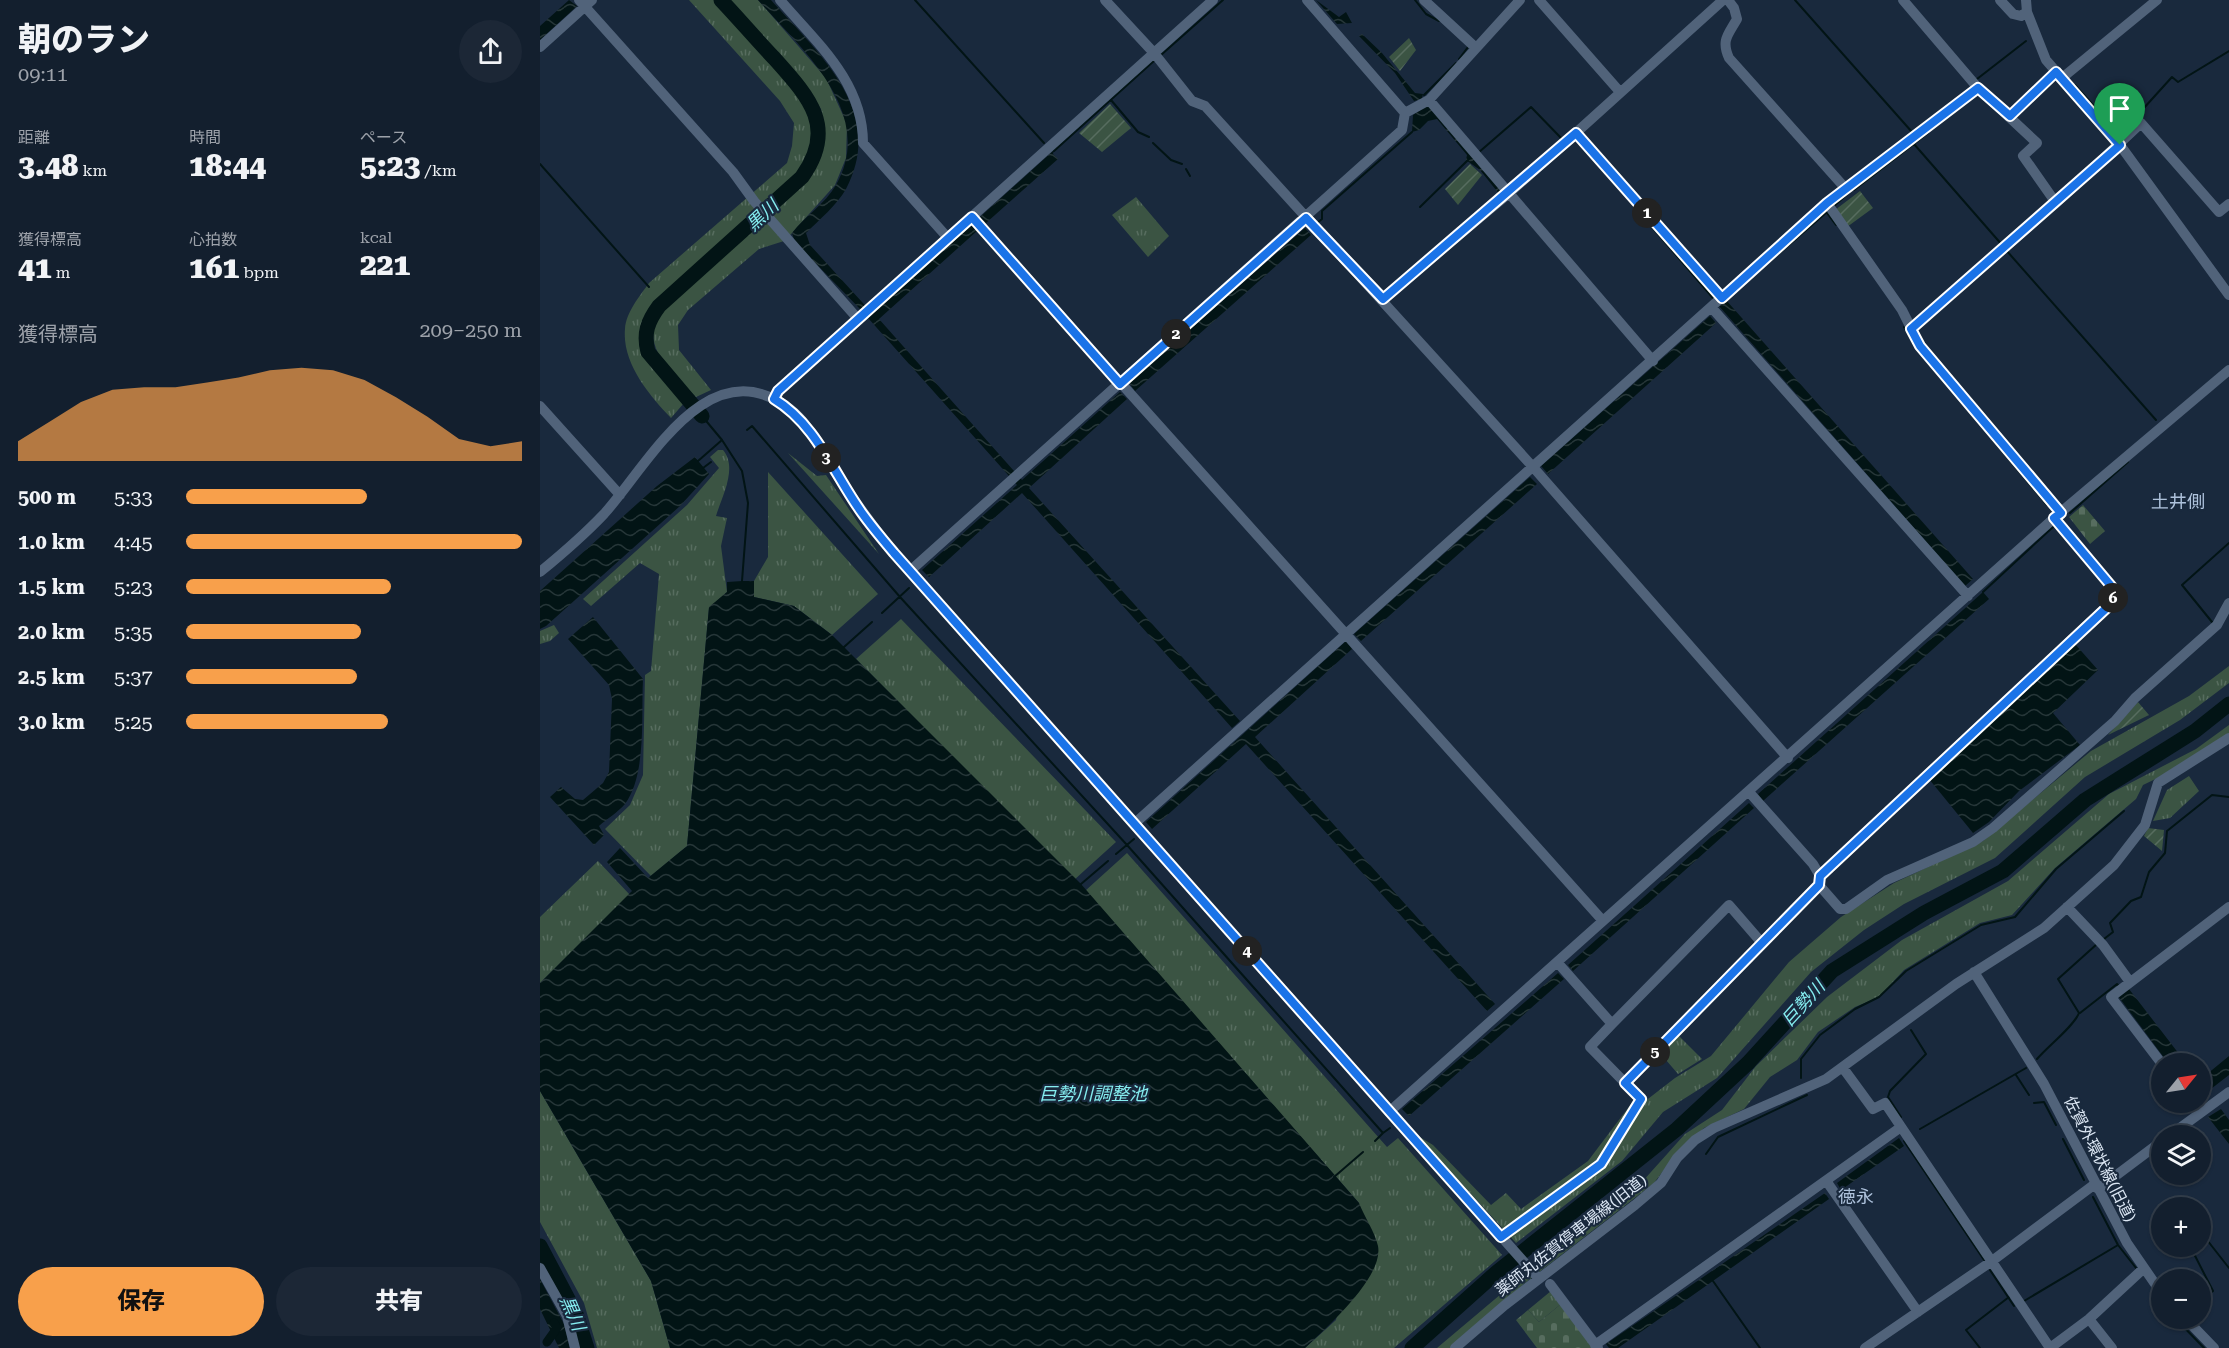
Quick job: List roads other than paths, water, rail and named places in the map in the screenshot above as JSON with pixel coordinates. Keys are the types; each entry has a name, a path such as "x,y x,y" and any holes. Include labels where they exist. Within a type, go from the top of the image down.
{"street":[{"path":"780,0 843,72 854,94 863,122 863,142 948,238"},
{"path":"1105,0 1157,57 1192,101 1205,106 1383,299 1788,758"},
{"path":"774,399 778,391 948,238 976,222 1157,57 1214,0"},
{"path":"1307,0 1405,113"},
{"path":"1424,0 1476,48"},
{"path":"1405,113 1429,100 1520,0"},
{"path":"1539,0 1620,92"},
{"path":"1383,299 1507,195 1723,0"},
{"path":"1728,0 1734,8 1737,20 1726,33 1724,46 1729,58 1850,186"},
{"path":"1903,0 1981,91 2037,143 2023,156 2053,199"},
{"path":"2000,0 2013,14 2021,16 2026,12"},
{"path":"2026,0 2026,12 2046,60 2118,143 2229,295"},
{"path":"2010,116 2059,75 2157,0"},
{"path":"540,47 586,2 734,172 772,223 860,317"},
{"path":"1134,824 1240,729 1351,639 1538,472 1653,361 1716,313 1722,298 1829,207 1850,186 1981,91"},
{"path":"1429,100 1507,195 1653,361"},
{"path":"910,571 1018,473 1125,389 1312,223 1402,130 1405,113"},
{"path":"1911,329 2005,248 2053,199 2141,123 2224,208"},
{"path":"1576,133 1722,298"},
{"path":"1625,1083 1819,880 2114,601 2112,587 2057,515 1920,346 1902,310 1829,207"},
{"path":"976,222 1603,921"},
{"path":"1716,313 1972,592"},
{"path":"1389,1112 1497,1015 1563,968 1603,921 1754,798 1788,758 2057,515 2229,370"},
{"path":"540,572 603,515 688,413 707,399 744,391 774,399 791,409 806,426 862,513 910,571 1539,1279"},
{"path":"540,406 620,495"},
{"path":"1754,798 1813,864 1819,880 1840,909 1846,909 1887,880 1973,842 1993,828 2115,721 2143,691 2217,626 2229,603"},
{"path":"1974,972 2020,944 2067,908 2114,865 2145,825 2158,783 2229,738"},
{"path":"1501,1237 1601,1164 1641,1099 1590,1047 1729,905 1761,942"},
{"path":"2154,1053 2111,997 2229,907"},
{"path":"2067,908 2100,942 2124,987"},
{"path":"1563,968 1612,1024"},
{"name":"佐賀外環状線(旧道)","path":"1974,972 2044,1084 2096,1187 2151,1279"},
{"name":"薬師丸佐賀停車場線(旧道)","path":"1455,1348 1661,1183 1677,1158 1695,1140 1714,1128 1805,1089 1843,1068 1974,972"},
{"path":"1843,1068 1873,1109 1885,1104 2050,1348 2089,1319 2144,1269"},
{"path":"2211,1104 2229,1092"},
{"path":"2183,1125 2199,1113"},
{"path":"1550,1284 1596,1346 1831,1188 1901,1128"},
{"path":"1865,1348 2151,1149"},
{"path":"1831,1188 1918,1311"},
{"path":"540,1269 567,1316 575,1348"},
{"path":"2089,1319 2112,1348"},
{"path":"2196,1329 2214,1348"}],"water":[{"path":"569,0 577,6 540,40 540,26"},
{"path":"758,0 771,0 808,41 842,85 853,109 858,134 856,161 846,189 833,207 806,233 810,245 872,313 972,225 977,231 879,319 1022,480 1120,392 1127,399 1029,488 1240,721 1232,728 1022,493 929,577 922,570 1017,485 860,309 795,242 792,233 836,185 846,158 847,132 841,107 828,84 794,39"},
{"path":"1316,0 1339,17 1346,12 1352,23 1337,24"},
{"path":"1362,34 1382,53 1415,93 1423,94 1422,98 1427,106 1432,108 1502,194 1500,195 1480,170 1466,160 1467,155 1437,119 1428,121 1419,130 1412,132 1413,115 1423,108 1418,100 1414,101 1395,73 1359,36"},
{"path":"1054,150 1053,154 1058,159 986,223 980,217"},
{"path":"1305,228 1311,235 1135,391 1129,383"},
{"path":"1726,300 1973,579 1965,586 1719,306"},
{"path":"1710,316 1716,323 1548,474 1541,466"},
{"path":"695,457 709,474 680,506 540,629 540,591 657,486"},
{"path":"1530,477 1537,484 1361,641 1354,634"},
{"name":"巨勢川調整池","path":"754,581 754,597 794,606 832,635 1081,884 1359,1203 1378,1246 1372,1272 1352,1301 1305,1348 670,1348 651,1281 540,1091 540,983 632,891 607,862 620,848 648,878 687,846 709,607 727,592 727,582"},
{"path":"1983,592 1989,599 1763,801 1758,794"},
{"path":"593,617 643,679 642,744 637,777 625,804 599,826 604,835 594,845 550,797 561,787 575,799 583,800 603,783 609,772 612,699 609,685 568,639"},
{"path":"1346,641 1352,649 1255,737 1495,1004 1487,1011 1246,744 1152,829 1146,822"},
{"path":"2075,644 2098,670 2053,713 2080,745 2019,791 1989,822 1973,833 1929,779"},
{"path":"1749,803 1754,808 1573,971 1568,965"},
{"path":"1558,973 1564,979 1409,1116 1402,1109"},
{"path":"2129,989 2178,1053 2161,1053 2118,996"},
{"path":"2229,1056 2229,1075 2211,1089 2211,1071"},
{"path":"2221,1109 2229,1120 2229,1144 2208,1117"},
{"path":"1899,1138 1904,1146 1841,1190 1837,1183"},
{"path":"1825,1193 1829,1199 1618,1348 1609,1348 1606,1344"},
{"path":"540,1279 564,1324 570,1348 559,1348 540,1309"}],"waterway":[{"name":"黒川","path":"702,416 648,352 646,333 649,322 659,306 802,177 813,159 818,143 818,127 807,99 786,72 721,0"},
{"path":"915,0 1044,143"},
{"path":"1161,55 1223,0"},
{"path":"1415,0 1426,14 1439,21"},
{"path":"1795,0 1912,132"},
{"path":"1977,79 2026,41"},
{"path":"1459,59 1468,47"},
{"path":"2140,120 2143,109 2172,77 2178,82 2229,51"},
{"path":"1054,151 1155,60"},
{"path":"1424,95 1456,63"},
{"path":"2075,85 2102,115 2126,95 2143,109"},
{"path":"1111,100 1138,132 1149,137"},
{"path":"1478,153 1531,107 1562,139"},
{"path":"1317,223 1322,219 1322,211 1412,132"},
{"path":"1854,190 1928,133"},
{"path":"1153,143 1171,160 1182,164"},
{"path":"1914,144 2003,246"},
{"path":"1420,207 1469,159"},
{"path":"540,164 649,287"},
{"path":"1186,169 1190,176"},
{"path":"1833,207 1853,189"},
{"path":"2001,244 2051,200"},
{"path":"1639,212 1713,298"},
{"path":"1746,282 1827,212"},
{"path":"1827,213 1836,225"},
{"path":"2006,250 2156,420"},
{"path":"1904,327 1916,348"},
{"path":"698,461 722,440 702,416"},
{"path":"747,430 752,426 900,597 1127,845 1383,1133 1390,1128"},
{"path":"722,440 742,471 748,503 742,581"},
{"path":"1993,440 2047,505"},
{"path":"703,468 711,462"},
{"path":"2070,513 2128,462"},
{"path":"1983,592 2053,527"},
{"path":"2212,622 2182,585 2229,543"},
{"path":"882,613 909,588"},
{"path":"844,647 872,622"},
{"name":"巨勢川","path":"1412,1348 1497,1272 1677,1129 1748,1063 1832,971 1924,913 2003,871 2085,800 2195,731 2229,704"},
{"path":"2104,939 2113,932 2110,923 2131,901 2141,897 2149,872 2165,853 2167,831 2212,795 2229,797"},
{"path":"1801,1078 1801,1059 1820,1035 1855,1009 1879,997 1906,971 1981,925 2015,917 2056,869 2124,811"},
{"path":"1116,854 1134,839"},
{"path":"1081,884 1108,861"},
{"path":"2037,1059 2066,1030 2079,1013 2058,979 2097,944"},
{"path":"2080,1013 2117,984 2120,987"},
{"path":"1901,1117 1888,1097 1890,1091 1926,1054 1911,1030"},
{"path":"1920,1129 2026,1068"},
{"path":"2016,1075 2029,1095"},
{"path":"1706,1154 1718,1137 1807,1095"},
{"path":"2034,1103 2044,1102 2056,1125"},
{"path":"1375,1141 1383,1133"},
{"path":"2063,1139 2084,1180"},
{"path":"1904,1141 1984,1260"},
{"path":"1334,1177 1363,1152"},
{"path":"2093,1197 2118,1245 2136,1268"},
{"path":"2024,1301 2118,1245"},
{"path":"2211,1245 2229,1268"},
{"name":"黒川","path":"540,1246 576,1314 587,1348"},
{"path":"2196,1257 2202,1269"},
{"path":"1990,1270 2014,1306"},
{"path":"1713,1281 1760,1348"},
{"path":"2211,1287 2213,1291 2211,1293"},
{"path":"1980,1348 1966,1330 2009,1297"},
{"path":"547,1342 557,1328 554,1323"},
{"path":"2186,1329 2204,1348"}],"district":[{"name":"土井側","path":"2178,501"},
{"name":"徳永","path":"1856,1196"}]}
